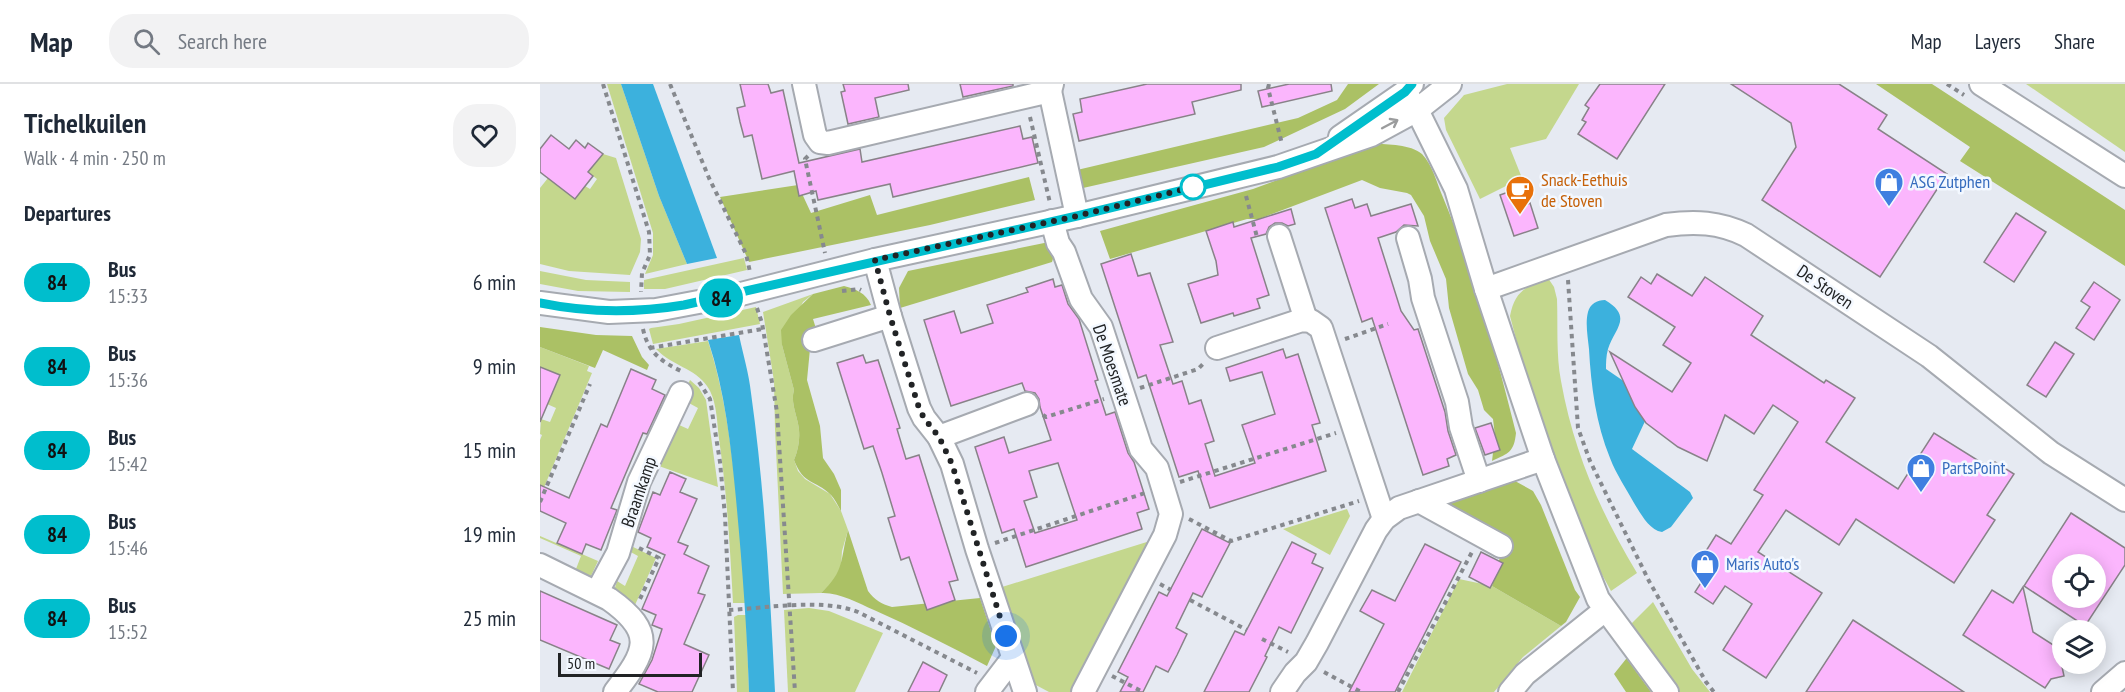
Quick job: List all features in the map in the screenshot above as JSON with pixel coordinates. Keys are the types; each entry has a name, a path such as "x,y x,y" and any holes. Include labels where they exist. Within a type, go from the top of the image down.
{"street":[{"path":"804,84 815,135 820,142 828,143 1051,88 1077,216"},
{"path":"540,303 609,312 642,311 684,305 760,302 830,272 875,260 1077,216 1278,167 1371,135 1411,95 1450,84"},
{"path":"1981,84 2125,176"},
{"path":"1993,84 2029,114"},
{"path":"1411,95 1456,189 1486,289 1543,459 1598,599 1667,692"},
{"name":"De Moesmate","path":"1052,221 1058,243 1064,252 1081,299 1101,327 1141,449 1157,468 1170,509"},
{"name":"De Stoven","path":"1486,289 1666,225 1688,222 1729,227 1746,235 1929,356 2051,453 2125,500"},
{"path":"1279,236 1306,320"},
{"path":"1408,238 1423,298 1458,402 1461,427 1479,481"},
{"path":"875,260 884,317 919,408 939,437 952,464 1025,692"},
{"path":"814,340 884,317"},
{"path":"1217,348 1296,321 1306,320 1321,328 1384,519"},
{"name":"Braamkamp","path":"597,592 618,553 639,482 689,383"},
{"path":"939,437 1027,404"},
{"path":"1282,692 1309,656 1384,519 1399,508 1543,459"},
{"path":"1419,501 1501,546"},
{"path":"1083,692 1165,535 1170,521 1170,509"},
{"path":"540,565 597,592 619,607 631,619 641,639 640,656 615,692"},
{"path":"1510,692 1525,674 1605,610"},
{"path":"991,687 1013,658"},
{"path":"2103,692 2125,673"}],"path":[{"path":"603,84 649,232 650,255 640,279 643,330 650,348 659,359 710,399 720,462 725,516 733,692"},
{"path":"670,84 709,178 746,254 760,302 777,412 795,692"},
{"path":"1025,96 1049,197 1052,221"},
{"path":"820,142 805,159 833,293 860,289 873,300 884,317"},
{"path":"1567,260 1578,428 1590,461 1649,581 1706,682 1714,692"},
{"path":"1327,345 1388,324"},
{"path":"650,348 763,329"},
{"path":"540,502 590,384"},
{"path":"1170,509 1231,541 1376,495"},
{"path":"1398,692 1481,536"},
{"path":"622,540 659,558 631,619"},
{"path":"1190,600 1247,630"},
{"path":"729,610 824,605 850,609 991,687"},
{"path":"1096,667 1143,692"}],"green space":[{"path":"607,84 621,84 659,196 687,264 645,274 653,255 653,233"},
{"path":"1348,84 1379,84 1345,109 1264,147 1083,188 1077,170 1298,118 1337,100"},
{"path":"1507,84 1579,84 1546,139 1510,148 1522,178 1480,199 1446,130 1444,118 1464,95"},
{"path":"1876,84 1932,84 2125,210 2125,266 1960,161 1970,147"},
{"path":"2026,84 2125,84 2125,152"},
{"path":"1373,143 1405,147 1417,151 1426,158 1454,224 1484,313 1516,433 1510,451 1492,461 1495,436 1493,419 1484,410 1478,390 1468,374 1449,308 1446,279 1430,241 1424,216 1411,195 1380,188 1362,180 1259,219 1247,219 1110,259 1100,231 1253,189"},
{"path":"603,154 616,158 641,239 640,252 630,275 569,271 540,264 540,188 548,178 590,189 597,179 584,169 590,160 595,164"},
{"path":"1029,177 1035,200 930,225 749,262 720,197 798,185 811,213 870,195 877,215"},
{"path":"1054,241 1055,252 1052,262 900,308 899,288 908,271"},
{"path":"744,258 747,270 665,289 644,289 644,280"},
{"path":"540,271 586,280 630,282 630,292 578,291 540,284"},
{"path":"1548,278 1554,287 1557,299 1559,371 1573,433 1600,504 1637,573 1611,591 1588,549 1532,400 1510,316 1518,295 1533,284"},
{"path":"844,286 860,292 871,305 813,319 818,335 810,349 807,380 820,426 823,458 841,490 841,511 831,495 802,474 794,460 799,430 794,405 794,390 782,345 781,330 791,315 813,294"},
{"path":"813,294 803,302 782,345 794,390 794,405 799,430 794,460 798,471 805,479 830,494 841,511 848,530 842,551 841,568 833,582 821,593 783,594 774,381 763,312"},
{"path":"756,307 760,324 653,344 649,329 651,328"},
{"path":"540,327 596,335 632,336 642,357 649,365 647,370 603,350 595,368 540,347"},
{"path":"708,341 724,404 729,437 746,603 733,603 726,500 713,398 702,380 656,349"},
{"path":"540,347 589,366 587,371 592,373 540,497 541,419 550,422 556,408 547,404 560,375 540,367"},
{"path":"690,380 699,388 706,400 718,487 656,465 677,424 688,429 698,408 687,402 684,393"},
{"path":"1505,481 1515,481 1533,491 1580,597 1566,622 1561,626 1492,586 1500,557 1506,548 1440,499"},
{"path":"1347,509 1350,516 1330,555 1283,529"},
{"path":"848,530 868,591 881,603 892,607 980,598 996,646 987,666 855,601 835,594 821,593 838,571"},
{"path":"540,536 598,561 591,576 576,569 581,556"},
{"path":"1150,541 1072,692 1049,692 1034,684 1002,587"},
{"path":"629,545 656,558 635,605 614,591 617,581 625,586 638,556 627,550"},
{"path":"1459,579 1492,586 1561,626 1523,657 1494,692 1402,692"},
{"path":"1653,602 1692,669 1710,692 1677,692 1630,625"},
{"path":"809,608 829,611 883,633 855,692 788,692 784,610"},
{"path":"746,615 749,692 737,692 734,617"},
{"path":"1626,659 1651,692 1626,692 1614,674"}],"water":[{"path":"621,84 653,84 717,258 687,264 659,196"},
{"path":"1605,300 1619,312 1620,318 1620,323 1608,349 1606,369 1654,402 1632,449 1690,492 1693,498 1671,527 1662,532 1657,531 1646,521 1621,481 1605,445 1598,418 1591,377 1587,321 1592,305"},
{"path":"739,335 750,386 760,468 775,692 749,692 744,595 732,459 723,399 708,340"}],"building":[{"path":"740,84 768,84 771,93 783,90 799,163 860,149 862,162 1020,126 1023,139 1032,137 1038,163 893,197 890,184 818,200 816,191 799,196 794,171 762,179 752,135 744,137 740,122 737,108 745,106"},
{"path":"843,84 908,84 909,90 875,98 879,117 848,124 841,92 845,91"},
{"path":"960,84 1013,84 1013,86 963,97"},
{"path":"1147,84 1241,84 1241,90 1192,102 1195,114 1079,141 1073,114 1082,112 1080,99"},
{"path":"1289,84 1331,84 1332,91 1262,107 1258,91"},
{"path":"1600,84 1665,84 1617,159 1578,134 1586,122 1582,120 1589,108 1585,105"},
{"path":"1731,84 1839,84 1887,115 1878,129 1947,174 1880,277 1762,200 1796,147 1791,123"},
{"path":"551,135 569,149 576,140 585,148 588,143 603,154 588,172 593,176 575,199 540,172 540,149"},
{"path":"1517,189 1523,206 1530,203 1538,228 1514,236 1500,195"},
{"path":"1352,199 1355,208 1367,204 1371,216 1411,204 1418,226 1404,225 1396,232 1378,238 1401,311 1414,330 1418,329 1445,412 1448,431 1456,455 1447,459 1449,466 1423,475 1372,318 1362,322 1325,208"},
{"path":"1291,209 1295,224 1288,226 1275,223 1269,227 1266,234 1251,238 1269,295 1257,299 1260,308 1234,316 1233,313 1201,323 1188,284 1218,275 1206,231 1233,222 1234,227"},
{"path":"2016,213 2046,232 2014,282 1984,262"},
{"path":"1131,254 1138,276 1150,273 1173,342 1160,345 1173,384 1182,381 1189,404 1201,400 1214,441 1205,444 1215,476 1255,463 1242,425 1275,414 1262,372 1230,381 1226,368 1283,349 1286,358 1298,354 1320,423 1312,425 1326,471 1210,508 1198,471 1179,477 1146,375 1138,378 1101,264"},
{"path":"1657,274 1692,296 1705,277 1763,316 1751,335 1824,383 1826,380 1855,398 1826,442 1898,489 1934,433 1990,468 1995,462 2014,474 1987,515 1995,520 1954,583 1856,519 1839,545 1786,510 1758,552 1822,593 1766,678 1723,650 1752,604 1725,586 1713,604 1695,592 1717,558 1706,551 1716,535 1731,544 1763,495 1754,490 1798,422 1773,405 1754,434 1725,415 1707,461 1678,447 1646,423 1635,407 1610,352 1672,392 1691,363 1663,345 1675,327 1628,297 1641,277 1651,284"},
{"path":"1053,279 1055,287 1062,285 1068,304 1079,319 1106,415 1115,412 1149,509 1137,513 1142,529 1026,567 1014,529 1002,533 975,447 1004,437 1009,453 1051,440 1039,399 1035,393 1025,391 1022,383 951,406 924,320 954,311 961,333 993,323 987,305 1028,292 1026,288","holes":["1058,463 1077,520 1035,533 1024,501 1037,497 1029,471"]},
{"path":"2094,282 2120,300 2094,340 2076,328 2090,307 2081,301"},
{"path":"2055,342 2074,354 2046,397 2027,385"},
{"path":"863,355 866,363 878,360 900,428 897,429 906,459 919,455 958,580 949,582 955,600 927,610 909,557 901,560 888,518 895,516 882,473 873,446 864,449 837,363"},
{"path":"540,367 560,375 540,422"},
{"path":"631,369 656,380 652,389 665,395 647,434 643,433 611,508 617,510 601,550 586,544 582,554 557,543 566,523 540,511 540,485 569,498 601,424 607,427"},
{"path":"1491,423 1500,450 1485,455 1475,428"},
{"path":"670,472 686,479 680,492 697,499 678,542 688,546 684,554 709,566 698,593 705,595 684,644 709,655 692,692 658,692 639,684 652,660 662,629 652,625 656,615 642,609 665,555 647,547 651,538 638,532 653,492 660,495"},
{"path":"2071,513 2125,548 2125,565 2106,594 2106,554 2052,554 2052,604 2024,586"},
{"path":"1202,529 1230,543 1202,597 1193,593 1176,628 1187,634 1177,655 1168,672 1156,666 1143,692 1120,692 1128,677 1118,672 1159,592 1167,596"},
{"path":"1292,542 1316,554 1312,563 1323,568 1291,633 1279,627 1249,692 1204,692 1235,631 1244,635"},
{"path":"1425,544 1461,562 1395,692 1349,692 1384,624 1360,611 1372,590 1395,601"},
{"path":"1481,552 1503,563 1490,588 1469,577"},
{"path":"2023,587 2033,632 2052,644 2052,674 2064,674 2064,676 2051,679 2045,688 1963,635 1992,590 2013,603"},
{"path":"540,591 617,625 610,640 620,644 609,669 540,640"},
{"path":"2058,608 2097,608 2089,620 2076,620"},
{"path":"1853,620 1964,692 1806,692"},
{"path":"923,662 947,675 939,692 908,692"}],"bus line":[{"name":"84","path":"540,303 609,312 656,310 684,305 741,294 875,260 1077,216 1278,167 1316,154 1405,92 1412,84"}],"place":[{"name":"ASG Zutphen","path":"1889,208"},
{"name":"Snack-Eethuis de Stoven","path":"1520,216"},
{"name":"PartsPoint","path":"1921,494"},
{"name":"Maris Auto's","path":"1705,590"}],"route":[{"path":"1006,636 952,464 939,437 919,408 875,260 1077,216 1193,187"}]}
